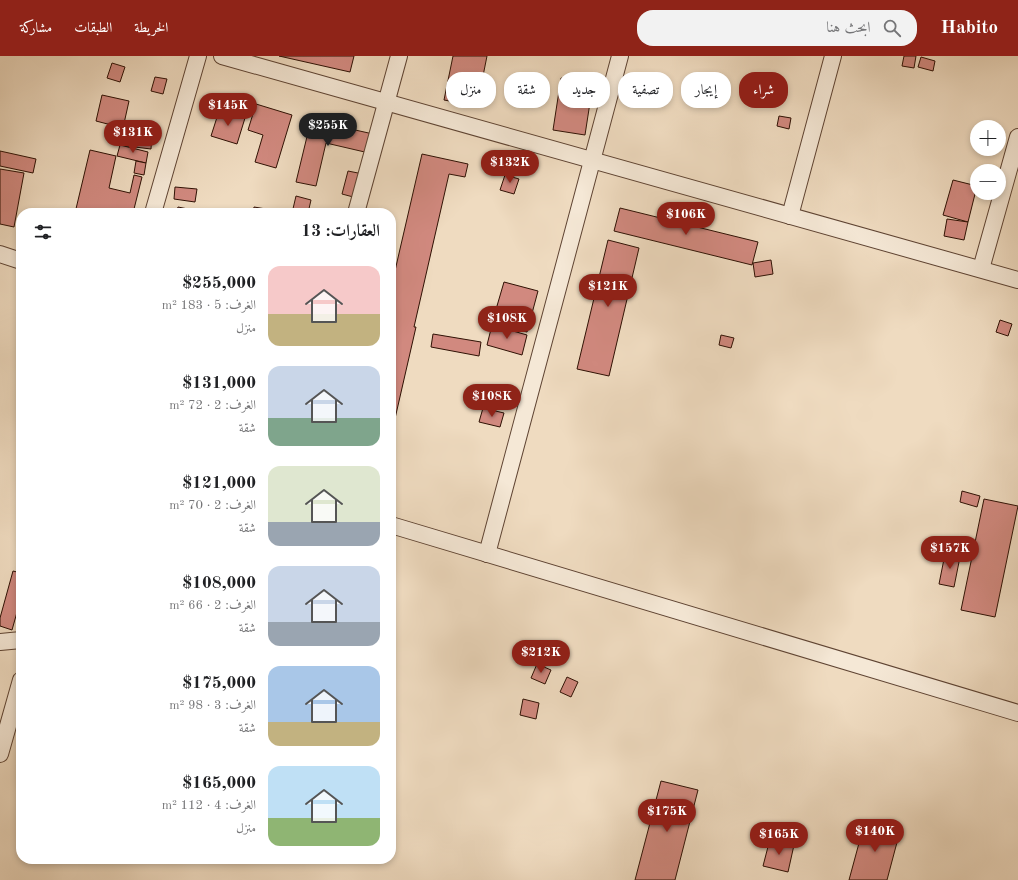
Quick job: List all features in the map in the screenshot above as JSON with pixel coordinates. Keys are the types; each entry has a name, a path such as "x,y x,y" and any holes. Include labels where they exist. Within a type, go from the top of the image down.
{"street":[{"path":"154,208 198,56"},
{"path":"222,56 1018,280"},
{"path":"357,208 399,56"},
{"path":"487,554 620,56"},
{"path":"790,216 833,56"},
{"path":"981,269 1018,137"},
{"path":"0,254 16,259"},
{"path":"396,527 1018,712"},
{"path":"0,642 16,640"},
{"path":"0,754 16,698"}],"building":[{"path":"279,56 354,56 350,72"},
{"path":"453,56 487,56 484,72 450,72"},
{"path":"904,56 916,56 914,68 902,66"},
{"path":"921,57 935,61 933,71 918,67"},
{"path":"112,63 125,67 120,82 107,78"},
{"path":"155,77 167,79 163,94 151,91"},
{"path":"446,90 446,100 444,100"},
{"path":"102,95 129,101 123,128 96,121"},
{"path":"558,98 558,108 589,108 585,135 553,130"},
{"path":"256,104 292,115 276,168 255,162 263,135 248,130"},
{"path":"219,111 245,118 237,144 211,136"},
{"path":"779,116 791,118 789,129 777,126"},
{"path":"311,120 373,134 369,153 326,143 316,186 296,182"},
{"path":"121,130 152,134 151,149 119,145"},
{"path":"120,145 148,152 146,163 117,156"},
{"path":"90,150 116,156 109,188 130,193 134,175 142,177 134,208 76,208"},
{"path":"0,151 36,159 33,173 0,166"},
{"path":"422,154 468,164 465,177 449,174 414,327 416,327 396,414 396,266"},
{"path":"136,161 146,163 144,175 134,173"},
{"path":"0,169 24,173 18,208 16,208 14,227 0,224"},
{"path":"348,171 363,174 357,198 342,194"},
{"path":"505,175 519,179 514,194 500,190"},
{"path":"953,180 970,184 970,200 974,200 968,222 943,215"},
{"path":"175,187 197,189 195,202 174,199"},
{"path":"296,196 311,200 309,208 293,208"},
{"path":"620,208 758,242 752,265 614,231"},
{"path":"947,219 968,222 964,240 944,236"},
{"path":"608,240 639,248 609,376 577,369"},
{"path":"771,260 773,274 755,277 753,263"},
{"path":"504,282 538,291 527,332 492,323"},
{"path":"1000,320 1012,324 1008,336 996,332"},
{"path":"492,325 527,335 522,355 487,345"},
{"path":"433,334 481,342 479,356 431,347"},
{"path":"721,335 734,338 731,348 719,345"},
{"path":"483,408 504,413 500,427 479,422"},
{"path":"962,491 980,496 977,507 960,502"},
{"path":"984,499 1018,506 995,617 961,610"},
{"path":"945,554 960,557 954,587 939,584"},
{"path":"13,571 16,572 16,616 12,630 0,626 0,618"},
{"path":"537,664 551,670 545,684 531,678"},
{"path":"567,677 578,682 571,697 560,692"},
{"path":"523,699 539,703 536,719 520,715"},
{"path":"661,781 698,790 675,880 635,880"},
{"path":"865,821 900,831 887,880 849,880"},
{"path":"770,839 794,845 788,872 763,866"}]}
